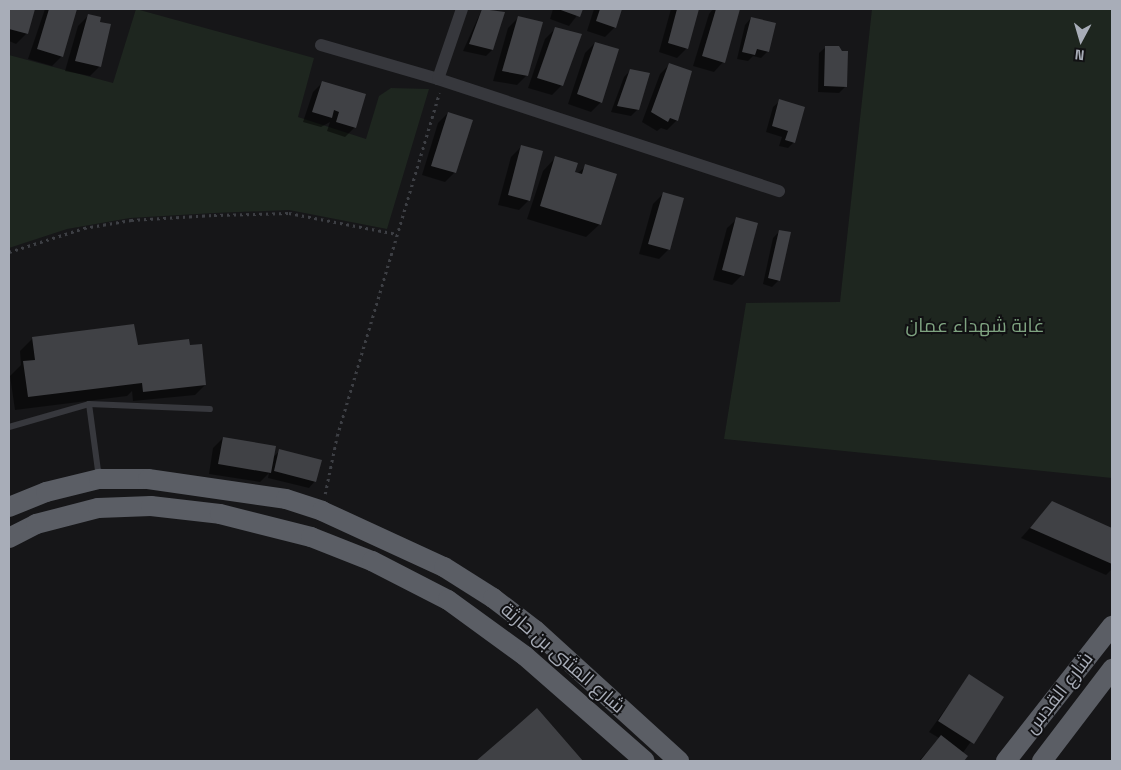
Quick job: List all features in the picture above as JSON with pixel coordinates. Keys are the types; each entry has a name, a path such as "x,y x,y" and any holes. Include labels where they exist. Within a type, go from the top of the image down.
{"highway":[{"name":"شارع المثنى بن حارثة","path":"9,507 46,492 99,479 148,479 219,487 286,500 322,510 436,563 493,598 535,630 679,761"},
{"name":"شارع المثنى بن حارثة","path":"9,538 36,524 98,508 151,506 220,514 311,537 372,561 448,600 525,656 645,761"},
{"name":"شارع القدس","path":"1006,761 1112,626"},
{"name":"شارع القدس","path":"1042,761 1112,669"}],"street":[{"path":"440,81 462,9"},
{"path":"321,45 440,81 779,192"}],"lane":[{"path":"89,404 99,479"},
{"path":"9,427 89,404 210,409"}],"path":[{"path":"322,510 337,436 440,81"},
{"path":"9,252 84,228 131,220 196,216 289,213 397,234"}],"green space":[{"path":"136,9 314,58 298,117 366,139 379,96 391,88 429,89 387,229 289,210 214,213 130,218 67,229 9,248 9,55 113,83"},
{"name":"غابة شهداء عمان","path":"872,9 1112,9 1112,478 724,439 746,303 840,302"}],"building":[{"path":"9,9 35,9 28,34 9,29"},
{"path":"49,9 77,9 63,57 37,49"},
{"path":"482,9 505,12 493,50 469,44"},
{"path":"558,9 583,9 580,17"},
{"path":"600,9 622,9 616,28 596,21"},
{"path":"677,9 699,9 688,49 668,43"},
{"path":"716,9 740,9 725,63 702,56"},
{"path":"88,14 101,17 100,22 111,24 101,67 75,61"},
{"path":"518,16 543,22 528,76 502,71"},
{"path":"751,17 776,23 769,52 757,49 755,55 742,52"},
{"path":"555,27 582,34 563,86 537,78"},
{"path":"595,42 619,49 602,103 577,94"},
{"path":"825,46 839,46 842,51 848,51 847,87 824,86"},
{"path":"669,63 692,71 678,121 670,118 668,122 651,112"},
{"path":"630,69 650,73 639,110 617,106"},
{"path":"322,81 366,94 356,128 336,122 339,112 334,110 332,118 312,112"},
{"path":"779,99 805,107 795,143 785,140 788,131 772,126"},
{"path":"448,112 473,120 456,173 431,166"},
{"path":"521,145 543,151 530,201 508,195"},
{"path":"555,156 578,163 575,172 582,174 585,164 617,174 601,225 540,206"},
{"path":"663,192 684,198 670,250 648,244"},
{"path":"736,217 758,223 744,276 722,270"},
{"path":"779,230 791,232 780,281 768,278"},
{"path":"134,324 138,345 189,339 190,345 202,344 206,385 143,392 142,383 28,397 23,361 35,360 32,337"},
{"path":"223,437 276,446 271,473 218,464"},
{"path":"279,449 322,460 316,482 274,471"},
{"path":"1052,501 1112,528 1112,564 1030,528"},
{"path":"969,674 1004,697 974,744 938,721"},
{"path":"537,708 583,761 476,761 511,731"},
{"path":"941,735 968,756 964,761 920,761"}]}
